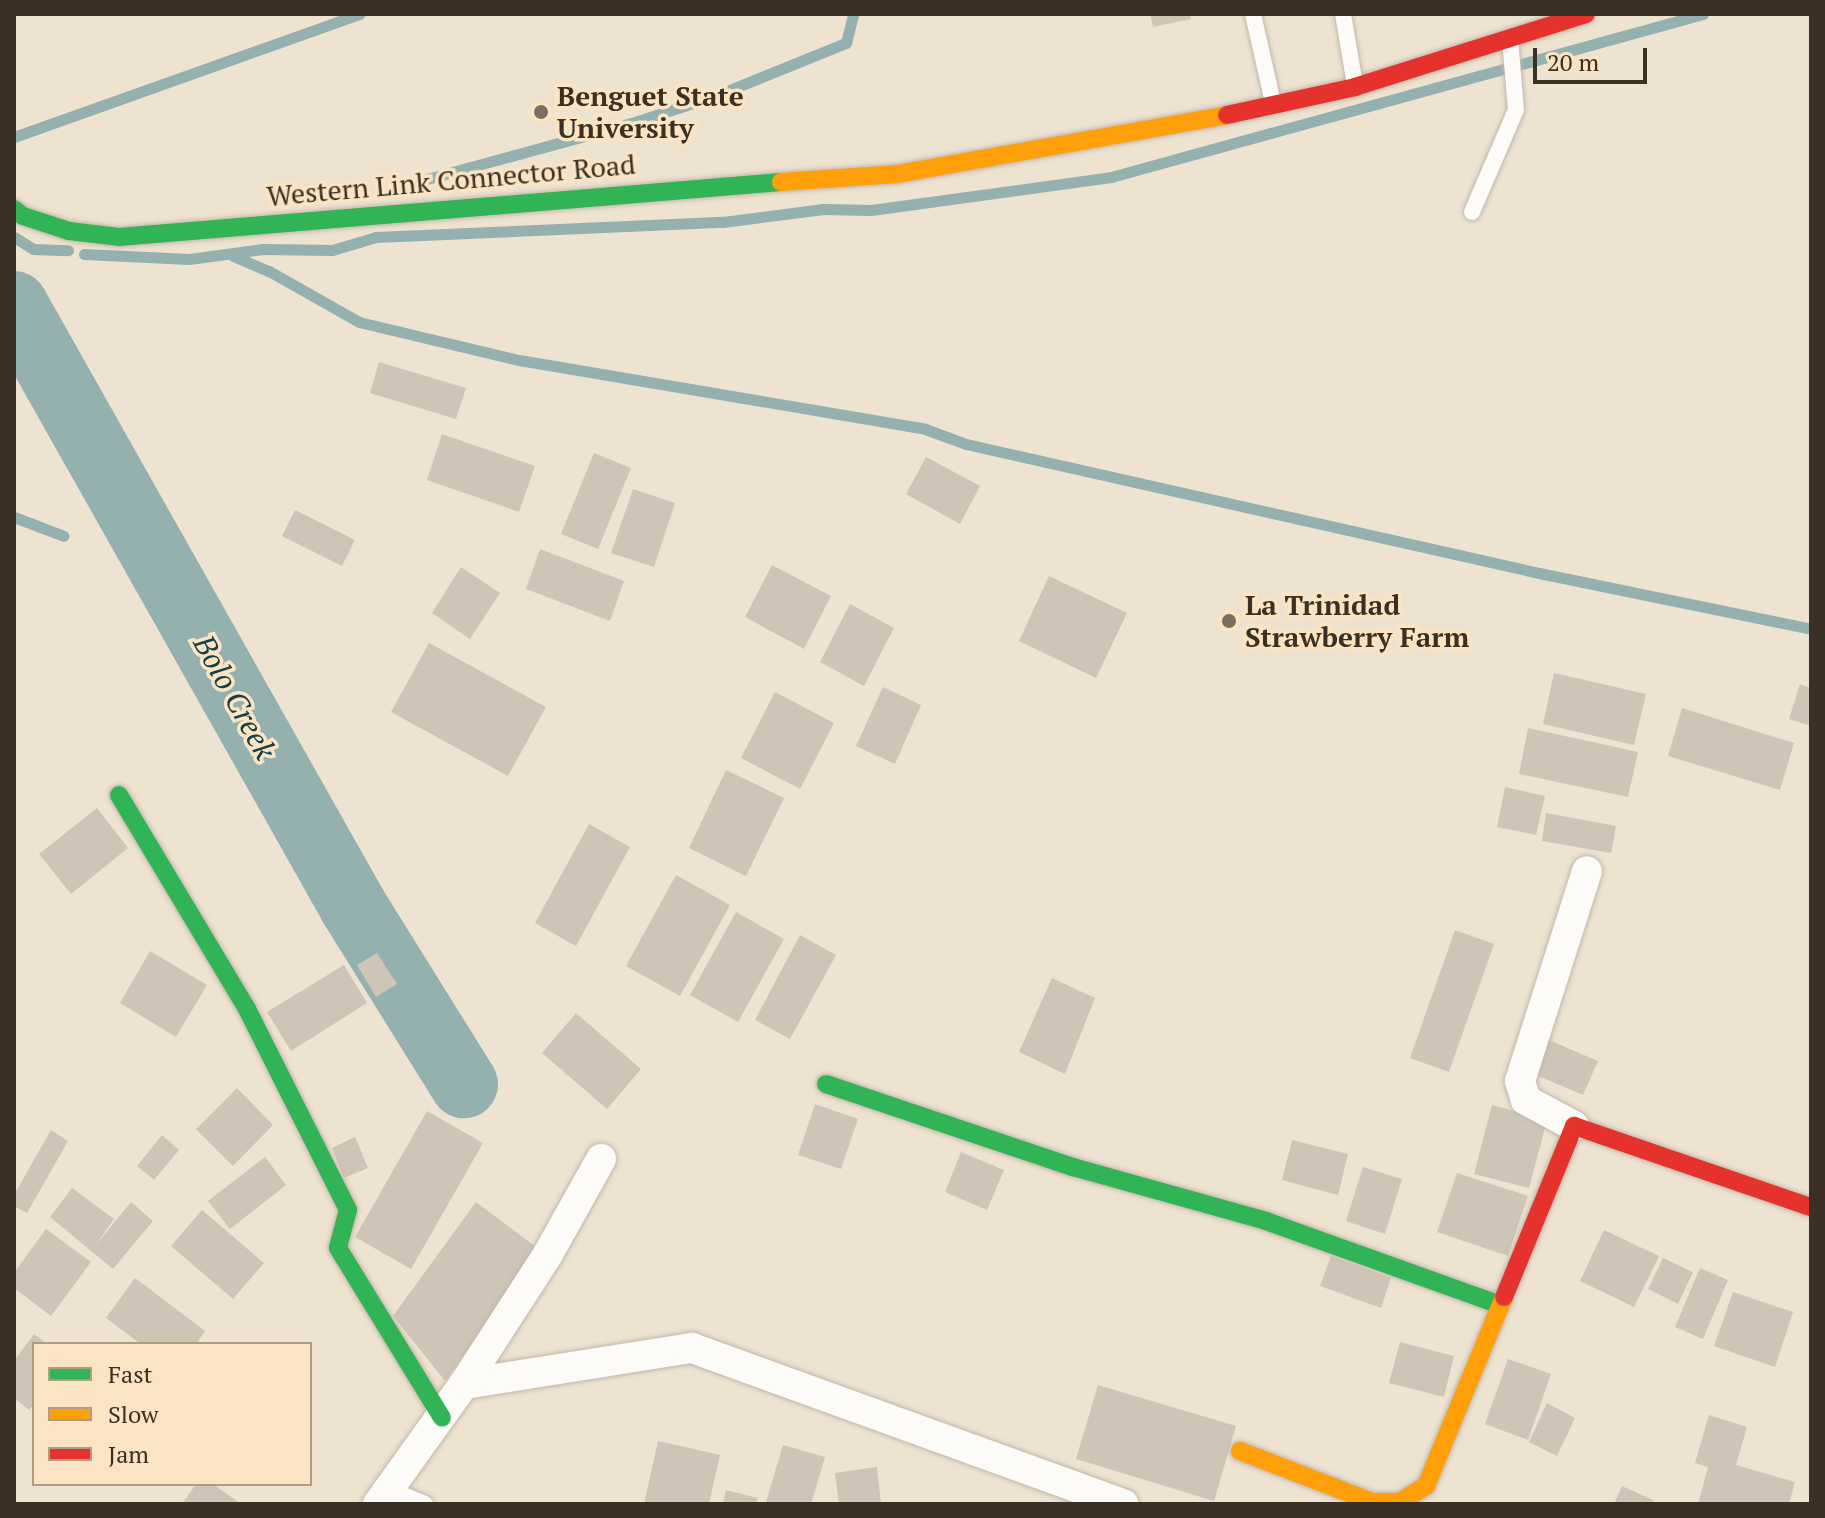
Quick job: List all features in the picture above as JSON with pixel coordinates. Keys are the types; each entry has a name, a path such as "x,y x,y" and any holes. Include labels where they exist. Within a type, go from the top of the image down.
{"street":[{"name":"Western Link Connector Road","path":"14,209 23,216 69,231 119,237 665,190 897,174 1038,152 1355,87 1510,47 1586,14"},
{"path":"119,795 247,1009 348,1210 338,1248 442,1418"},
{"path":"1587,871 1520,1081 1526,1100 1574,1126 1811,1207"},
{"path":"826,1084 1073,1167 1266,1221 1500,1305"},
{"path":"1240,1451 1372,1502 1400,1502 1426,1486 1574,1126"},
{"path":"383,1496 464,1384 548,1254 601,1159"},
{"path":"464,1384 692,1348 1115,1502"}],"lane":[{"path":"1253,14 1273,105"},
{"path":"1343,14 1355,87"},
{"path":"1472,212 1516,110 1510,47"},
{"path":"383,1496 425,1504"}],"building":[{"path":"1150,14 1190,14 1191,19 1153,27"},
{"path":"379,362 466,388 456,419 370,393"},
{"path":"442,434 535,466 519,512 427,480"},
{"path":"594,453 631,468 598,549 561,534"},
{"path":"926,457 980,486 960,524 906,494"},
{"path":"633,489 675,503 654,567 611,553"},
{"path":"295,510 355,540 342,566 282,536"},
{"path":"540,549 624,581 610,621 526,589"},
{"path":"772,565 831,596 804,649 745,617"},
{"path":"461,567 500,593 470,639 432,613"},
{"path":"1049,576 1127,613 1096,678 1019,641"},
{"path":"850,604 894,628 864,686 820,662"},
{"path":"429,643 546,707 508,776 391,712"},
{"path":"1554,673 1646,694 1634,745 1543,724"},
{"path":"1800,684 1811,688 1811,726 1789,719"},
{"path":"883,687 921,705 895,764 856,746"},
{"path":"775,692 834,723 800,789 741,758"},
{"path":"1682,708 1794,743 1780,790 1668,756"},
{"path":"1528,728 1638,752 1628,797 1519,774"},
{"path":"726,770 784,798 746,876 689,848"},
{"path":"1505,787 1545,796 1536,835 1497,827"},
{"path":"97,808 128,848 71,894 39,854"},
{"path":"1546,813 1616,826 1611,853 1542,841"},
{"path":"589,824 630,847 576,946 535,923"},
{"path":"676,875 730,905 680,996 626,966"},
{"path":"736,912 784,939 738,1022 690,995"},
{"path":"1455,930 1494,944 1449,1072 1410,1058"},
{"path":"800,935 836,955 790,1039 755,1020"},
{"path":"150,951 207,985 176,1037 120,1003"},
{"path":"377,953 397,984 376,997 357,965"},
{"path":"344,965 367,1003 291,1051 267,1012"},
{"path":"1052,978 1095,998 1065,1074 1019,1052"},
{"path":"576,1013 641,1069 607,1109 542,1053"},
{"path":"1544,1038 1598,1061 1583,1095 1529,1072"},
{"path":"237,1088 273,1125 233,1166 196,1129"},
{"path":"815,1104 858,1119 841,1169 798,1155"},
{"path":"1492,1105 1547,1120 1529,1188 1474,1174"},
{"path":"427,1111 483,1143 411,1269 355,1237"},
{"path":"51,1130 68,1141 27,1213 14,1206 14,1195"},
{"path":"162,1135 179,1150 154,1180 137,1166"},
{"path":"355,1137 368,1168 344,1178 332,1148"},
{"path":"1292,1140 1348,1154 1338,1195 1282,1180"},
{"path":"961,1152 1004,1170 987,1210 945,1192"},
{"path":"265,1157 286,1185 230,1229 208,1201"},
{"path":"1363,1167 1402,1179 1385,1234 1346,1221"},
{"path":"1457,1173 1528,1196 1508,1256 1437,1232"},
{"path":"72,1188 114,1219 95,1246 131,1202 153,1221 113,1269 50,1217"},
{"path":"476,1202 540,1250 445,1381 393,1316"},
{"path":"202,1210 264,1263 233,1299 171,1246"},
{"path":"46,1229 91,1262 51,1316 14,1288 14,1273"},
{"path":"1604,1230 1659,1256 1634,1307 1580,1281"},
{"path":"1331,1256 1391,1278 1381,1308 1320,1286"},
{"path":"1663,1258 1693,1272 1678,1304 1648,1289"},
{"path":"1700,1268 1728,1280 1703,1339 1675,1327"},
{"path":"135,1278 205,1331 197,1342 138,1342 106,1318"},
{"path":"1733,1292 1793,1312 1775,1367 1714,1346"},
{"path":"34,1334 44,1342 32,1342 32,1406 29,1410 14,1398 14,1361"},
{"path":"1400,1342 1454,1356 1444,1397 1389,1383"},
{"path":"1508,1359 1551,1374 1528,1440 1485,1424"},
{"path":"1098,1385 1236,1426 1214,1501 1076,1459"},
{"path":"1547,1403 1575,1418 1557,1456 1529,1442"},
{"path":"1709,1415 1747,1427 1736,1465 1795,1482 1789,1504 1698,1504 1708,1467 1695,1463"},
{"path":"658,1441 720,1455 709,1504 644,1504"},
{"path":"783,1445 825,1457 811,1504 766,1502"},
{"path":"877,1467 881,1504 839,1504 835,1473"},
{"path":"195,1486 216,1486 241,1504 182,1504"},
{"path":"1622,1486 1653,1500 1651,1504 1614,1504"},
{"path":"726,1490 758,1498 756,1504 723,1504"}],"waterway":[{"path":"14,137 360,14"},
{"path":"416,182 632,123 717,95 846,43 853,14"},
{"path":"84,254 189,259 263,249 332,250 376,237 723,222 823,209 871,210 1111,177 1703,14"},
{"path":"14,237 33,249 68,250"},
{"path":"233,256 269,271 359,322 519,360 925,429 966,444 1539,573 1811,629"},
{"name":"Bolo Creek","path":"14,305 353,906 464,1084"},
{"path":"14,517 64,536"},
{"path":"140,554 155,558"}],"traffic: fast":[{"path":"14,209 23,216 69,231 119,237 781,182"},
{"path":"119,795 247,1009 348,1210 338,1248 442,1418"},
{"path":"826,1084 1073,1167 1266,1221 1500,1305"}],"traffic: slow":[{"path":"781,182 897,174 1227,115"},
{"path":"1240,1451 1372,1502 1400,1502 1426,1486 1504,1297"}],"traffic: jam":[{"path":"1227,115 1355,87 1586,14"},
{"path":"1504,1297 1574,1126 1811,1207"}],"place":[{"name":"Benguet State University","path":"541,112"},
{"name":"La Trinidad Strawberry Farm","path":"1229,621"}]}
